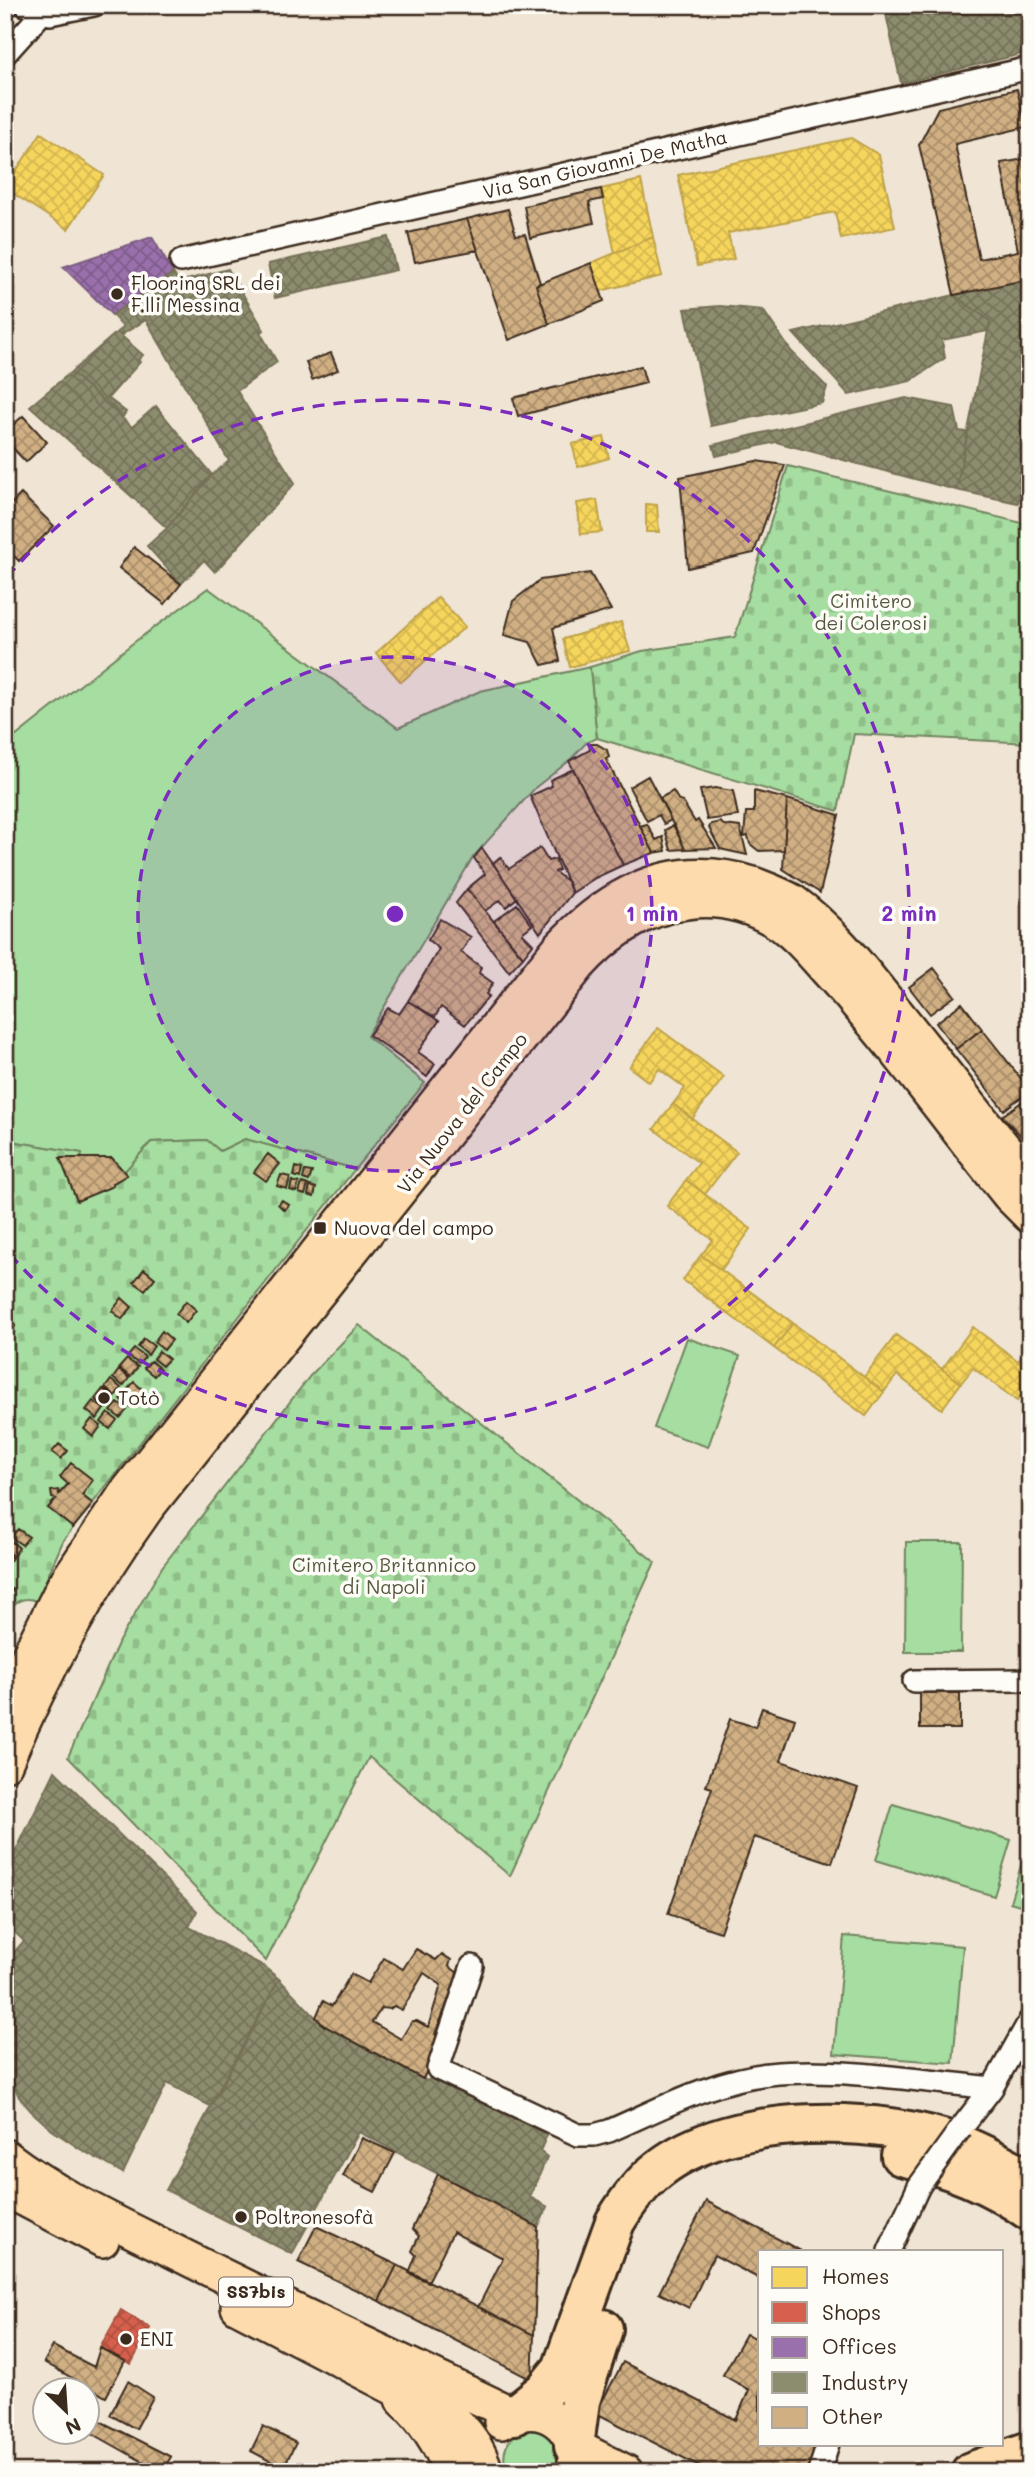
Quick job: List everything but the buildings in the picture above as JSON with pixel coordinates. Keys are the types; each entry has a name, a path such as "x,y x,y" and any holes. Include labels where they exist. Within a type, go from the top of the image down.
{"highway":[{"path":"514,2415 544,2391 562,2369 615,2222 627,2203 660,2169 701,2145 749,2130 776,2127 840,2124 872,2127 927,2136 963,2146 1030,2180"},
{"path":"574,2459 575,2429 580,2402 632,2243 663,2198 697,2174 717,2165 765,2153 816,2149 871,2150 916,2159 962,2174 1005,2195 1030,2211"},
{"path":"971,2472 1030,2451"},
{"path":"1024,2472 1030,2470"}],"main road":[{"name":"Via Nuova del Campo","path":"5,1703 63,1587 126,1493 559,948 577,929 622,895 648,884 705,874 732,878 789,900 819,924 869,979 1030,1179"},
{"name":"Via Nuova del Campo","path":"5,1764 86,1599 146,1508 579,965 595,947 634,919 681,902 705,900 727,903 773,919 790,932 849,996 1009,1195 1030,1216"},
{"name":"SS7bis","path":"5,2156 60,2192 145,2237 514,2415 539,2413 551,2417 561,2424 574,2459 626,2472"},
{"name":"SS7bis","path":"5,2189 435,2408 458,2423 475,2444 485,2468"},
{"path":"385,2383 420,2416 444,2452 451,2472"},
{"name":"SS7bis","path":"485,2468 487,2440 494,2429 514,2415"}],"street":[{"path":"5,54 34,9 60,13 94,5"},
{"name":"Via San Giovanni De Matha","path":"181,261 1030,68"},
{"path":"914,1681 1030,1680"},
{"path":"472,1966 438,2069 578,2134 594,2135 609,2131 709,2088 767,2074 825,2073 992,2088"},
{"path":"889,2250 919,2186 992,2088 1030,2020"},
{"path":"819,2472 827,2446"}],"green space":[{"name":"Cimitero dei Colerosi","path":"788,466 1030,525 1030,743 854,734 838,811 597,738 590,667 642,651 735,637"},
{"path":"208,588 398,728 480,691 590,667 597,738 587,742 569,761 536,787 473,857 367,1036 425,1083 355,1169 245,1139 220,1151 206,1140 151,1142 125,1172 81,1158 82,1153 5,1140 5,745 133,643"},
{"path":"245,1139 355,1169 63,1541 37,1601 18,1601 5,1615 5,1140 82,1153 81,1158 112,1158 124,1172 151,1142 207,1140 220,1151"},
{"name":"Cimitero Britannico di Napoli","path":"359,1325 655,1562 510,1876 369,1757 266,1961 68,1757 119,1641 162,1567 310,1376"},
{"path":"687,1338 740,1356 708,1447 654,1428"},
{"path":"906,1542 962,1542 961,1652 905,1652"},
{"path":"893,1804 1011,1840 994,1896 876,1860"},
{"path":"1030,1835 1030,1908 1010,1902"},
{"path":"844,1936 963,1946 953,2063 834,2054"},
{"path":"525,2430 542,2433 553,2442 557,2456 553,2472 508,2472 504,2458 506,2447 513,2437"}],"place":[{"name":"Flooring SRL dei F.lli Messina","path":"117,294"},
{"name":"Nuova del campo","path":"320,1228"},
{"name":"Totò","path":"104,1398"},
{"name":"Poltronesofà","path":"241,2217"},
{"name":"ENI","path":"126,2339"}]}
